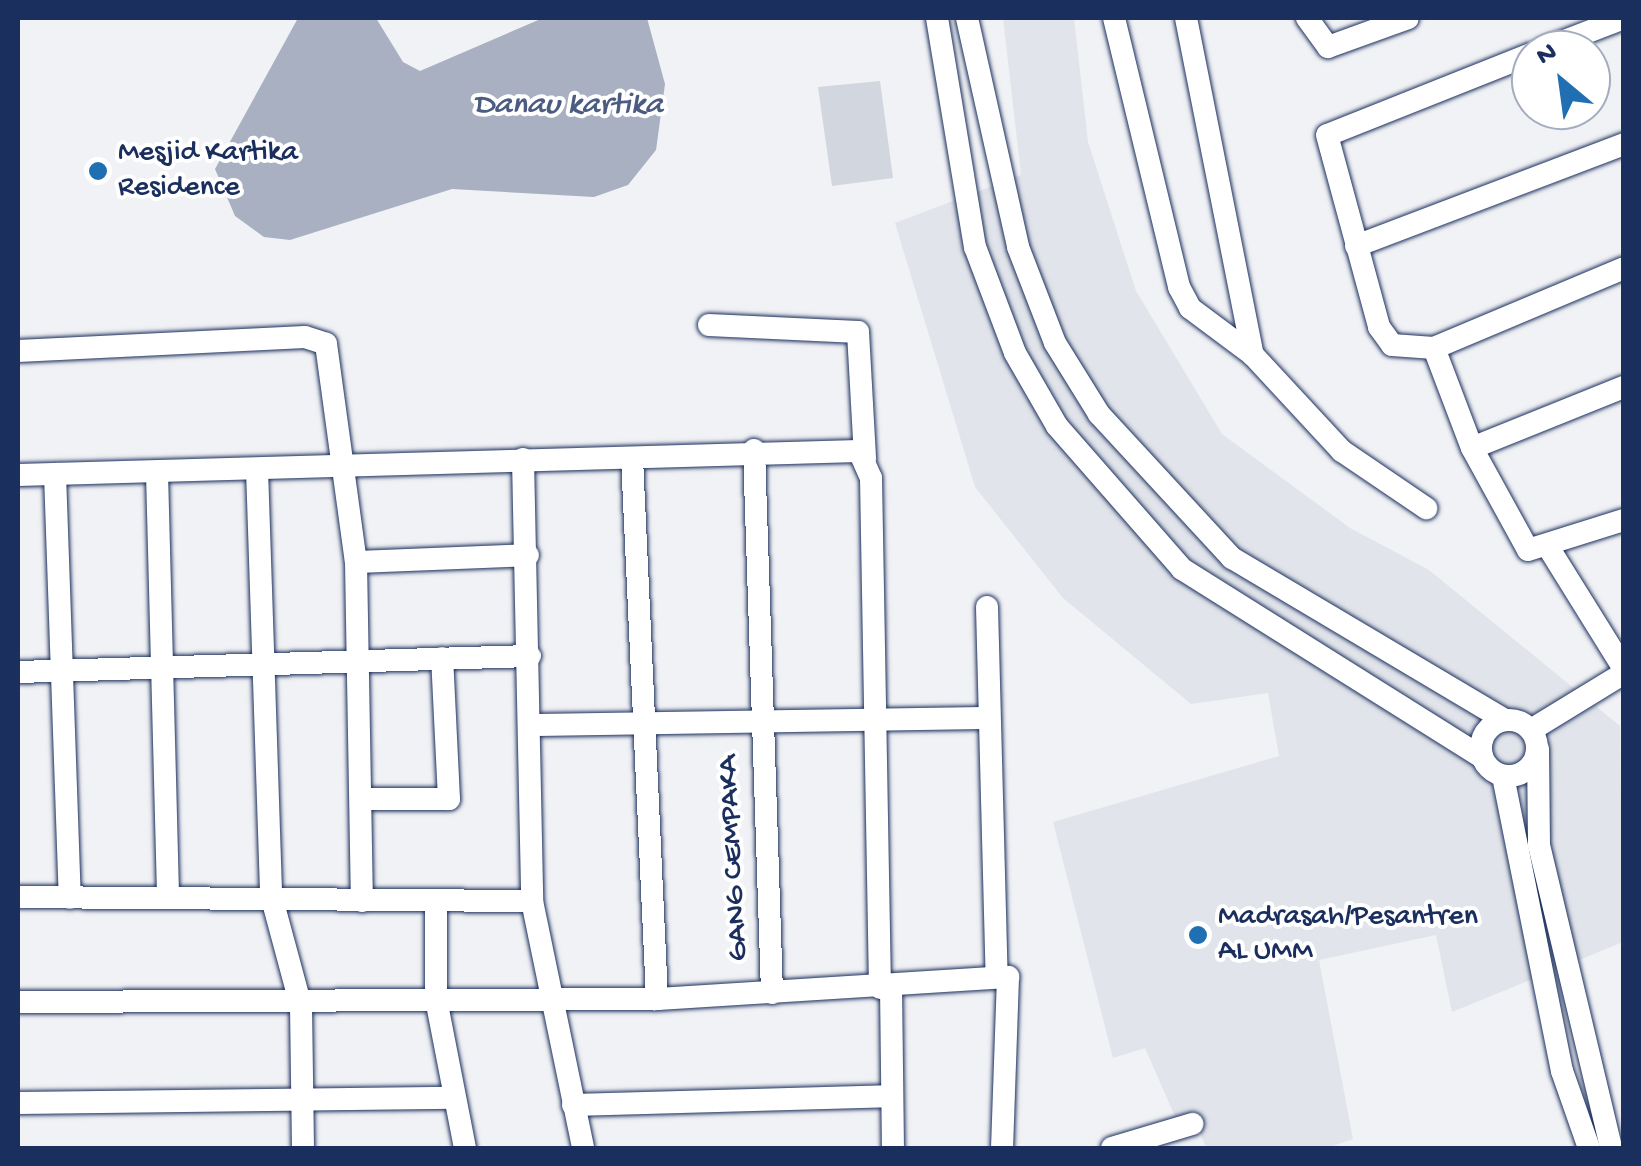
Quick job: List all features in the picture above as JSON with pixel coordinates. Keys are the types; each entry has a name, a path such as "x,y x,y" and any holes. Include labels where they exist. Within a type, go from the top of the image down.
{"street":[{"path":"938,18 975,247 1015,353 1057,426 1182,570 1482,757 1503,776 1562,1071 1590,1148"},
{"path":"967,18 1018,248 1055,343 1099,414 1232,558 1535,740"},
{"path":"1114,18 1179,287 1190,308 1254,355 1342,451 1426,508"},
{"path":"1186,18 1254,355"},
{"path":"1307,18 1328,47 1408,18"},
{"path":"1593,30 1624,18"},
{"path":"1511,62 1327,135 1385,339 1434,348 1624,268"},
{"path":"1356,246 1624,144"},
{"path":"709,325 858,332 878,721 888,1096 893,1148"},
{"path":"18,351 318,339 329,354 348,466 356,562 365,798 362,901"},
{"path":"1434,348 1472,448 1528,550 1550,550 1624,520"},
{"path":"1472,448 1624,387"},
{"path":"18,475 157,474 849,448 864,459"},
{"name":"GANG CEMPAKA","path":"754,450 758,720 772,993"},
{"path":"632,458 648,724 657,1000"},
{"path":"524,459 532,726 532,901 583,1148"},
{"path":"257,469 271,895 300,1006 303,1148"},
{"path":"56,474 70,898"},
{"path":"157,474 166,664 168,898"},
{"path":"1503,776 1530,767 1535,740 1624,671 1550,550"},
{"path":"356,562 528,554"},
{"path":"986,607 998,977"},
{"path":"18,672 166,664 530,656"},
{"path":"365,798 449,799 442,658"},
{"path":"532,726 988,718"},
{"path":"1482,757 1483,738 1505,720"},
{"path":"1535,740 1539,846 1611,1148"},
{"path":"18,897 271,895 362,901 532,901"},
{"path":"436,902 436,998 465,1148"},
{"path":"18,1002 300,1006 549,996 657,1000 1008,977 1002,1148"},
{"path":"574,1105 888,1096"},
{"path":"18,1103 302,1105 454,1098"},
{"path":"1112,1148 1192,1124"}],"shaded area":[{"path":"1003,18 1074,18 1088,142 1136,291 1222,434 1350,528 1429,570 1620,726 1623,942 1452,1012 1436,935 1319,960 1353,1139 1327,1148 1206,1148 1193,1114 1177,1121 1145,1048 1113,1058 1053,822 1279,756 1268,693 1191,704 1063,598 975,487 895,223 1021,175"},
{"path":"880,81 893,178 832,186 818,87"}],"water":[{"name":"Danau kartika","path":"298,18 376,18 403,62 420,71 543,18 647,18 665,84 656,150 628,185 594,197 452,189 290,240 264,237 235,216 215,169"}],"place":[{"name":"Mesjid Kartika Residence","path":"98,171"},
{"name":"Madrasah/Pesantren AL UMM","path":"1198,935"}]}
